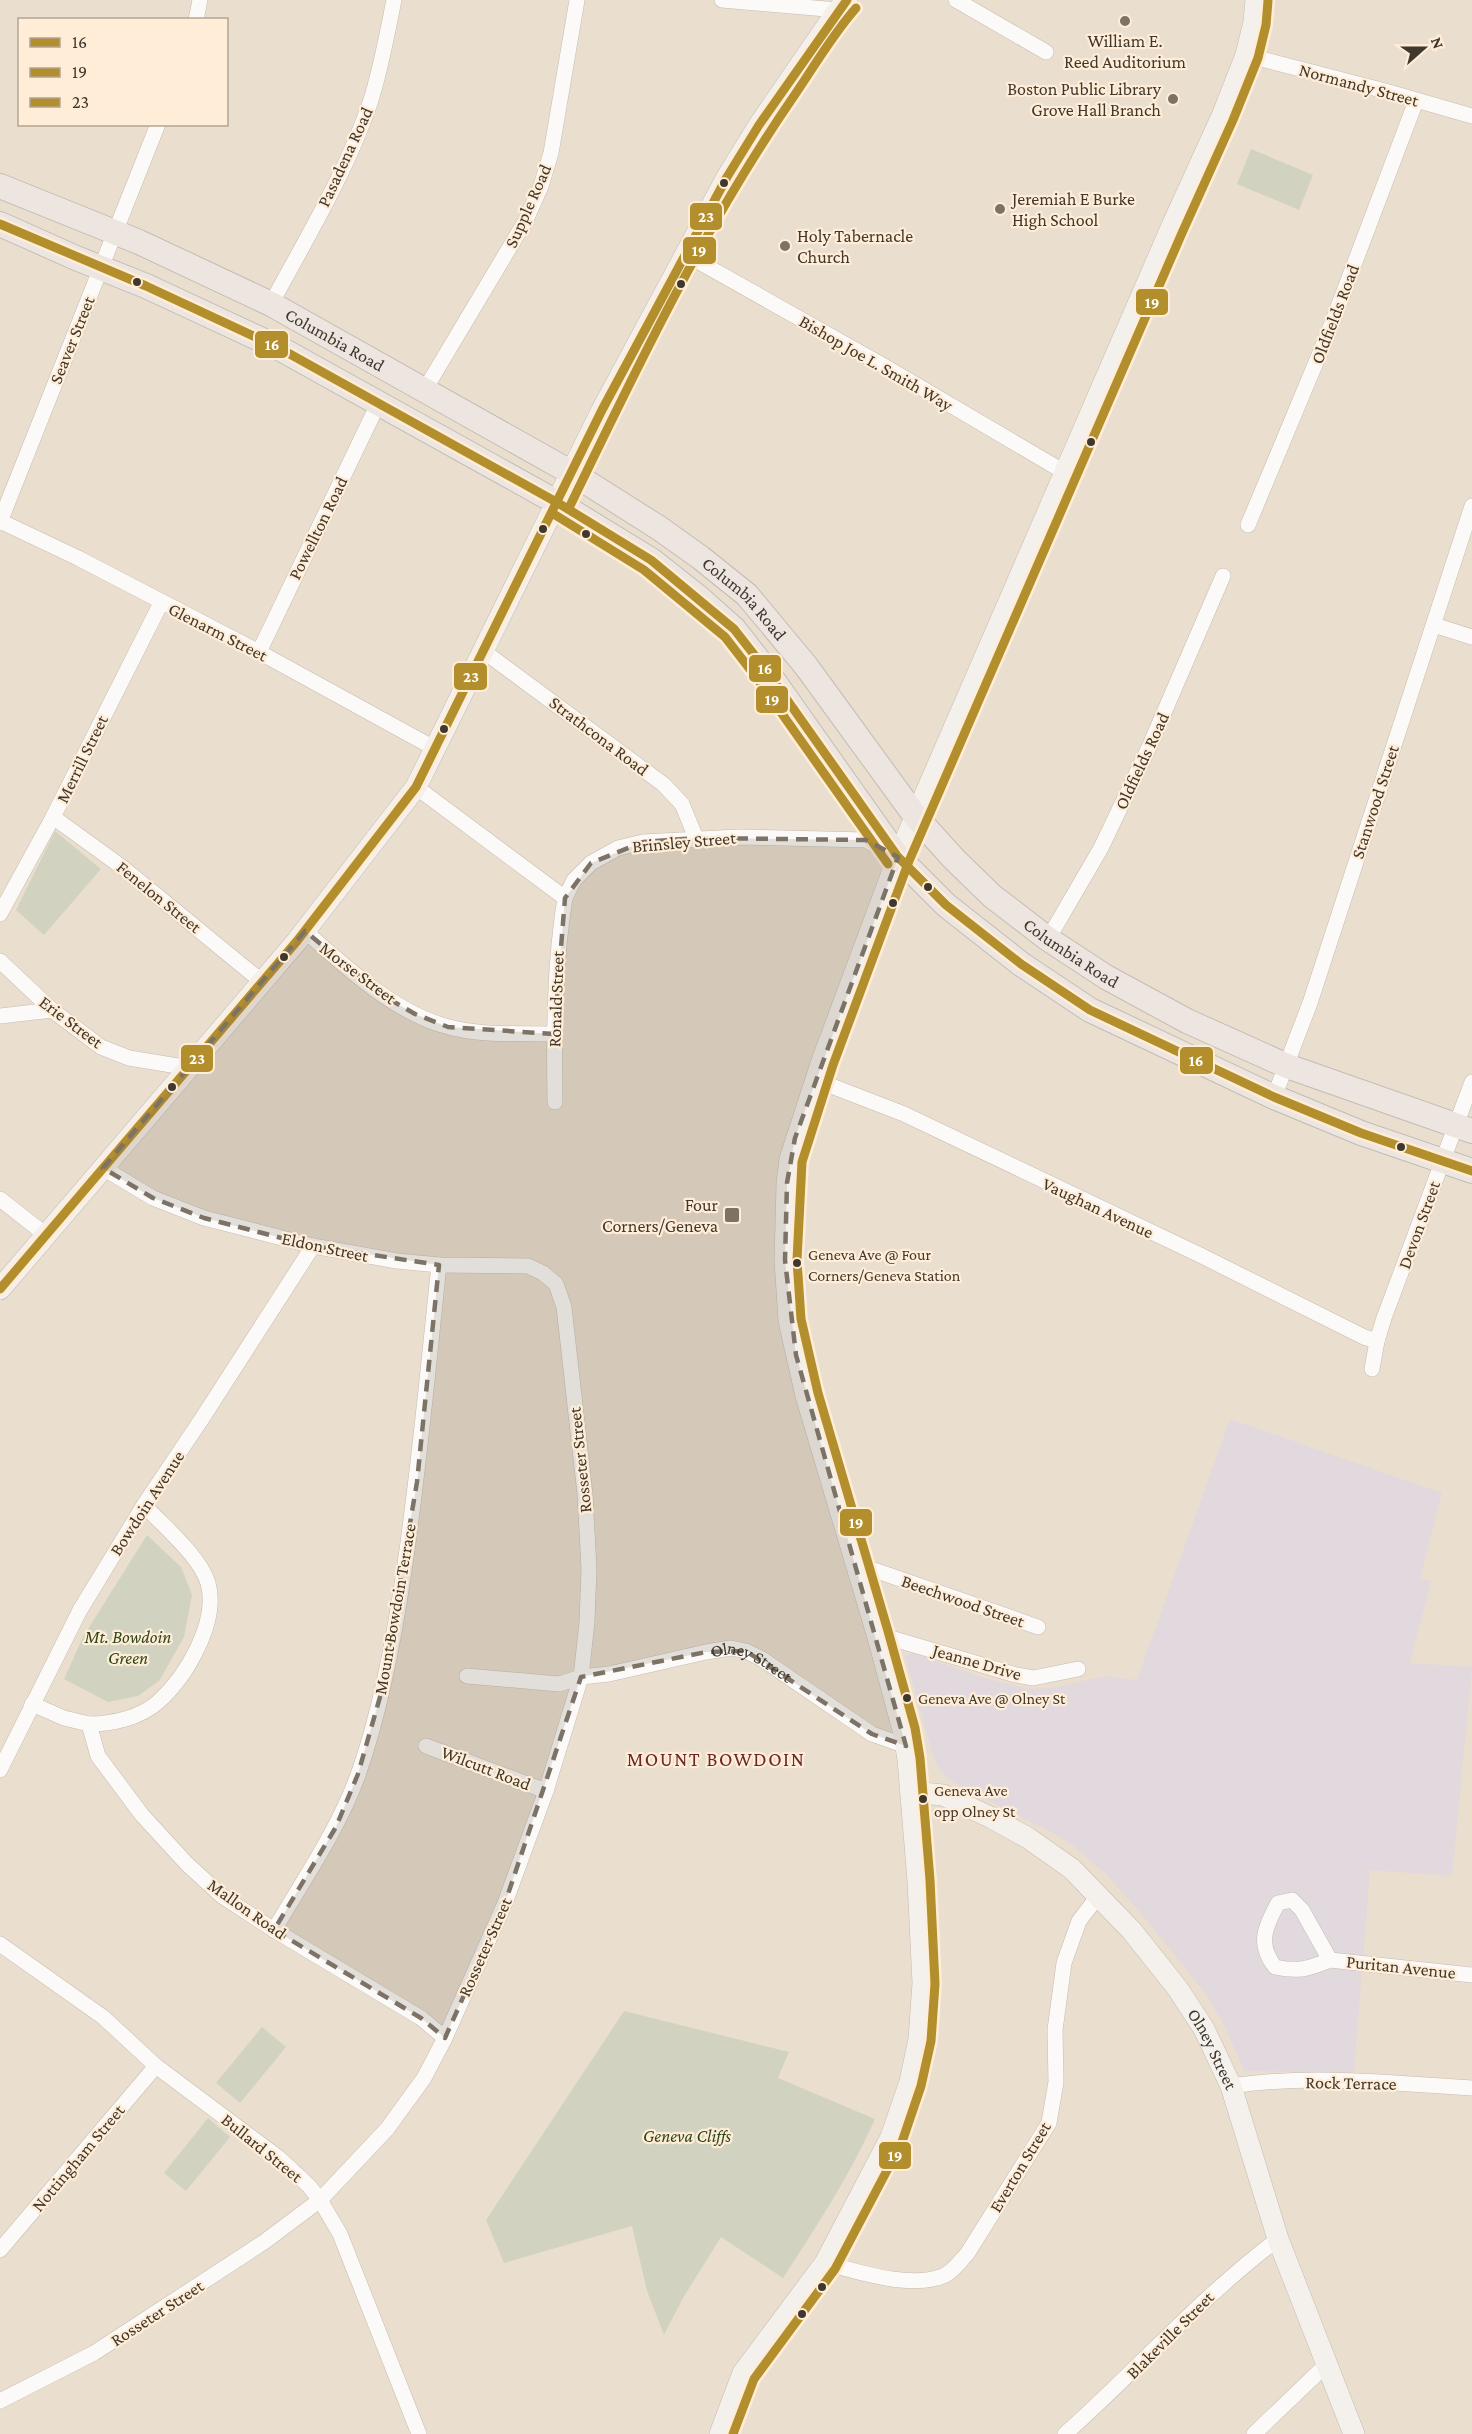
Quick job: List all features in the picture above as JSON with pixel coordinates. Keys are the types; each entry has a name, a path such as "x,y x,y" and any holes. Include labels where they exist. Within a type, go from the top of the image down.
{"main road":[{"path":"720,2434 743,2373 825,2263 891,2137 910,2082 919,2040 923,1983 906,1746 877,1634 854,1563 796,1355 789,1321 786,1290 786,1183 790,1159 795,1138 898,857 1222,116 1246,56 1254,22 1256,0"},
{"path":"0,1289 305,931 416,787 602,410 685,254 727,177 759,125 842,5"},
{"name":"Columbia Road","path":"0,186 114,231 194,266 271,304 572,473 659,528 709,563 747,595 806,666 916,817 992,896 1048,939 1106,977 1187,1021 1287,1066 1464,1128"},
{"name":"Columbia Road","path":"0,224 200,310 279,348 558,503 651,560 734,629 766,670 898,857 946,905 1021,964 1089,1010 1274,1097 1361,1133 1472,1171"},
{"name":"Olney Street","path":"910,1792 943,1795 1028,1838 1072,1869 1100,1895 1178,1989 1204,2029 1231,2086 1278,2239 1354,2434"}],"street":[{"path":"196,18 200,0"},
{"name":"Pasadena Road","path":"271,304 338,178 370,103 394,0"},
{"name":"Supple Road","path":"424,391 516,238 541,186 551,153 577,0"},
{"path":"722,0 842,5"},
{"path":"956,0 1046,52"},
{"name":"Normandy Street","path":"1246,56 1472,116"},
{"name":"Oldfields Road","path":"1248,525 1327,336 1416,100"},
{"name":"Seaver Street","path":"0,521 157,126"},
{"name":"Bishop Joe L. Smith Way","path":"685,254 884,366 1066,473"},
{"name":"Powellton Road","path":"259,652 378,404"},
{"name":"Stanwood Street","path":"1274,1097 1287,1066 1472,506"},
{"name":"Glenarm Street","path":"0,521 78,558 259,652 434,747"},
{"name":"Oldfields Road","path":"1048,939 1101,848 1150,745 1223,576"},
{"name":"Merrill Street","path":"0,914 53,817 161,603"},
{"path":"1434,625 1472,637"},
{"name":"Strathcona Road","path":"482,650 663,784 682,804 696,838"},
{"path":"416,787 565,898"},
{"name":"Fenelon Street","path":"53,817 122,867 261,981"},
{"name":"Brinsley Street","path":"565,898 573,880 591,863 618,848 643,842 696,838 866,840 898,857"},
{"name":"Ronald Street","path":"555,1102 554,1034 559,933 565,898"},
{"name":"Morse Street","path":"305,931 382,995 415,1014 448,1027 485,1032 554,1034"},
{"name":"Erie Street","path":"0,961 52,1010 101,1047 129,1058 190,1068"},
{"path":"0,1016 52,1010"},
{"name":"Vaughan Avenue","path":"816,1080 904,1114 1200,1255 1364,1337 1377,1341"},
{"name":"Devon Street","path":"1372,1369 1377,1341 1442,1160 1464,1128 1472,1082"},
{"name":"Eldon Street","path":"103,1168 153,1198 204,1218 313,1246 397,1261 439,1265 528,1266 543,1272 555,1283"},
{"path":"0,1199 46,1235"},
{"name":"Bowdoin Avenue","path":"0,1770 80,1610 144,1505 313,1246"},
{"name":"Mount Bowdoin Terrace","path":"274,1930 336,1827 358,1774 382,1690 396,1626 417,1482 439,1265"},
{"name":"Rosseter Street","path":"0,2401 94,2353 264,2242 320,2200 387,2129 424,2078 445,2038 506,1903 546,1791 581,1677 587,1622 589,1569 585,1494 564,1307 555,1283"},
{"path":"32,1704 64,1718 89,1724 104,1724 129,1719 157,1703 179,1678 201,1642 210,1612 208,1585 201,1567 144,1505"},
{"name":"Beechwood Street","path":"854,1563 1038,1627"},
{"name":"Jeanne Drive","path":"877,1634 1016,1675 1034,1678 1053,1676 1078,1669"},
{"name":"Olney Street","path":"467,1676 559,1684 581,1677 609,1674 731,1648 746,1651 762,1659 872,1734 906,1746"},
{"name":"Mallon Road","path":"89,1724 98,1756 142,1815 187,1864 222,1896 274,1930 421,2018 445,2038"},
{"name":"Wilcutt Road","path":"426,1746 546,1791"},
{"name":"Everton Street","path":"825,2263 879,2277 932,2278 944,2276 952,2271 967,2254 1049,2122 1056,2082 1054,2030 1064,1963 1079,1921 1100,1895"},
{"name":"Puritan Avenue","path":"1330,1960 1302,1910 1292,1900 1278,1903 1266,1929 1264,1943 1267,1956 1275,1967 1294,1971 1310,1968 1330,1960 1472,1975"},
{"name":"Bullard Street","path":"0,1944 103,2017 156,2066 279,2158 320,2200 340,2234 419,2434"},
{"name":"Nottingham Street","path":"0,2250 156,2066"},
{"name":"Rock Terrace","path":"1231,2086 1257,2082 1345,2080 1472,2088"},
{"name":"Blakeville Street","path":"1065,2434 1113,2392 1219,2286 1278,2239"},
{"path":"1254,2434 1327,2364"}],"highlighted area":[{"path":"696,838 866,840 898,857 795,1138 787,1183 785,1260 796,1355 906,1746 872,1734 746,1651 706,1652 581,1677 505,1903 445,2038 421,2018 274,1930 336,1827 358,1774 382,1690 417,1482 439,1265 313,1246 204,1218 153,1198 103,1168 305,931 382,995 415,1014 448,1027 554,1034 565,898 591,863 643,842"}],"shaded area":[{"path":"1230,1419 1442,1493 1420,1578 1431,1581 1410,1663 1472,1667 1452,1876 1370,1870 1354,2072 1244,2071 1225,2027 1207,1995 1107,1875 1072,1845 1055,1834 949,1780 939,1769 933,1756 905,1655 912,1653 981,1677 1028,1689 1052,1688 1105,1676 1137,1680"}],"green space":[{"path":"1251,149 1313,175 1299,210 1237,184"},
{"path":"55,831 101,869 44,935 16,910"},
{"name":"Mt. Bowdoin Green","path":"147,1535 181,1567 192,1595 184,1637 159,1681 138,1696 108,1702 64,1679 83,1637"},
{"name":"Geneva Cliffs","path":"624,2011 789,2052 778,2078 875,2119 844,2180 783,2278 721,2237 683,2298 664,2335 647,2291 632,2226 504,2263 486,2220"},
{"path":"262,2027 286,2047 240,2103 216,2083"},
{"path":"208,2118 230,2137 186,2191 164,2173"}],"transit line":[{"name":"23","path":"0,1289 297,941 416,787 602,410 727,177 759,125 847,0"},
{"name":"19","path":"733,2434 754,2379 835,2269 902,2142 921,2086 931,2041 935,1984 930,1880 920,1758 915,1728 818,1393 801,1319 797,1260 802,1162 833,1065 909,861 1233,120 1258,58 1266,25 1268,1"},
{"name":"19","path":"569,508 674,296 732,193 832,39 856,8"},
{"name":"16","path":"0,224 146,286 279,348 558,503 651,560 734,629 766,670 898,857 946,905 1021,964 1090,1010 1274,1097 1361,1133 1472,1171"},
{"name":"19","path":"552,513 644,570 725,637 756,677 888,864"}],"place":[{"name":"William E. Reed Auditorium","path":"1125,21"},
{"name":"Boston Public Library Grove Hall Branch","path":"1173,99"},
{"name":"Jeremiah E Burke High School","path":"1000,209"},
{"name":"Holy Tabernacle Church","path":"785,246"},
{"name":"Four Corners/Geneva","path":"732,1215"},
{"name":"Geneva Ave @ Four Corners/Geneva Station","path":"797,1263"},
{"name":"Geneva Ave @ Olney St","path":"907,1698"},
{"name":"Geneva Ave opp Olney St","path":"923,1799"}],"district":[{"name":"MOUNT BOWDOIN","path":"716,1759"}]}
